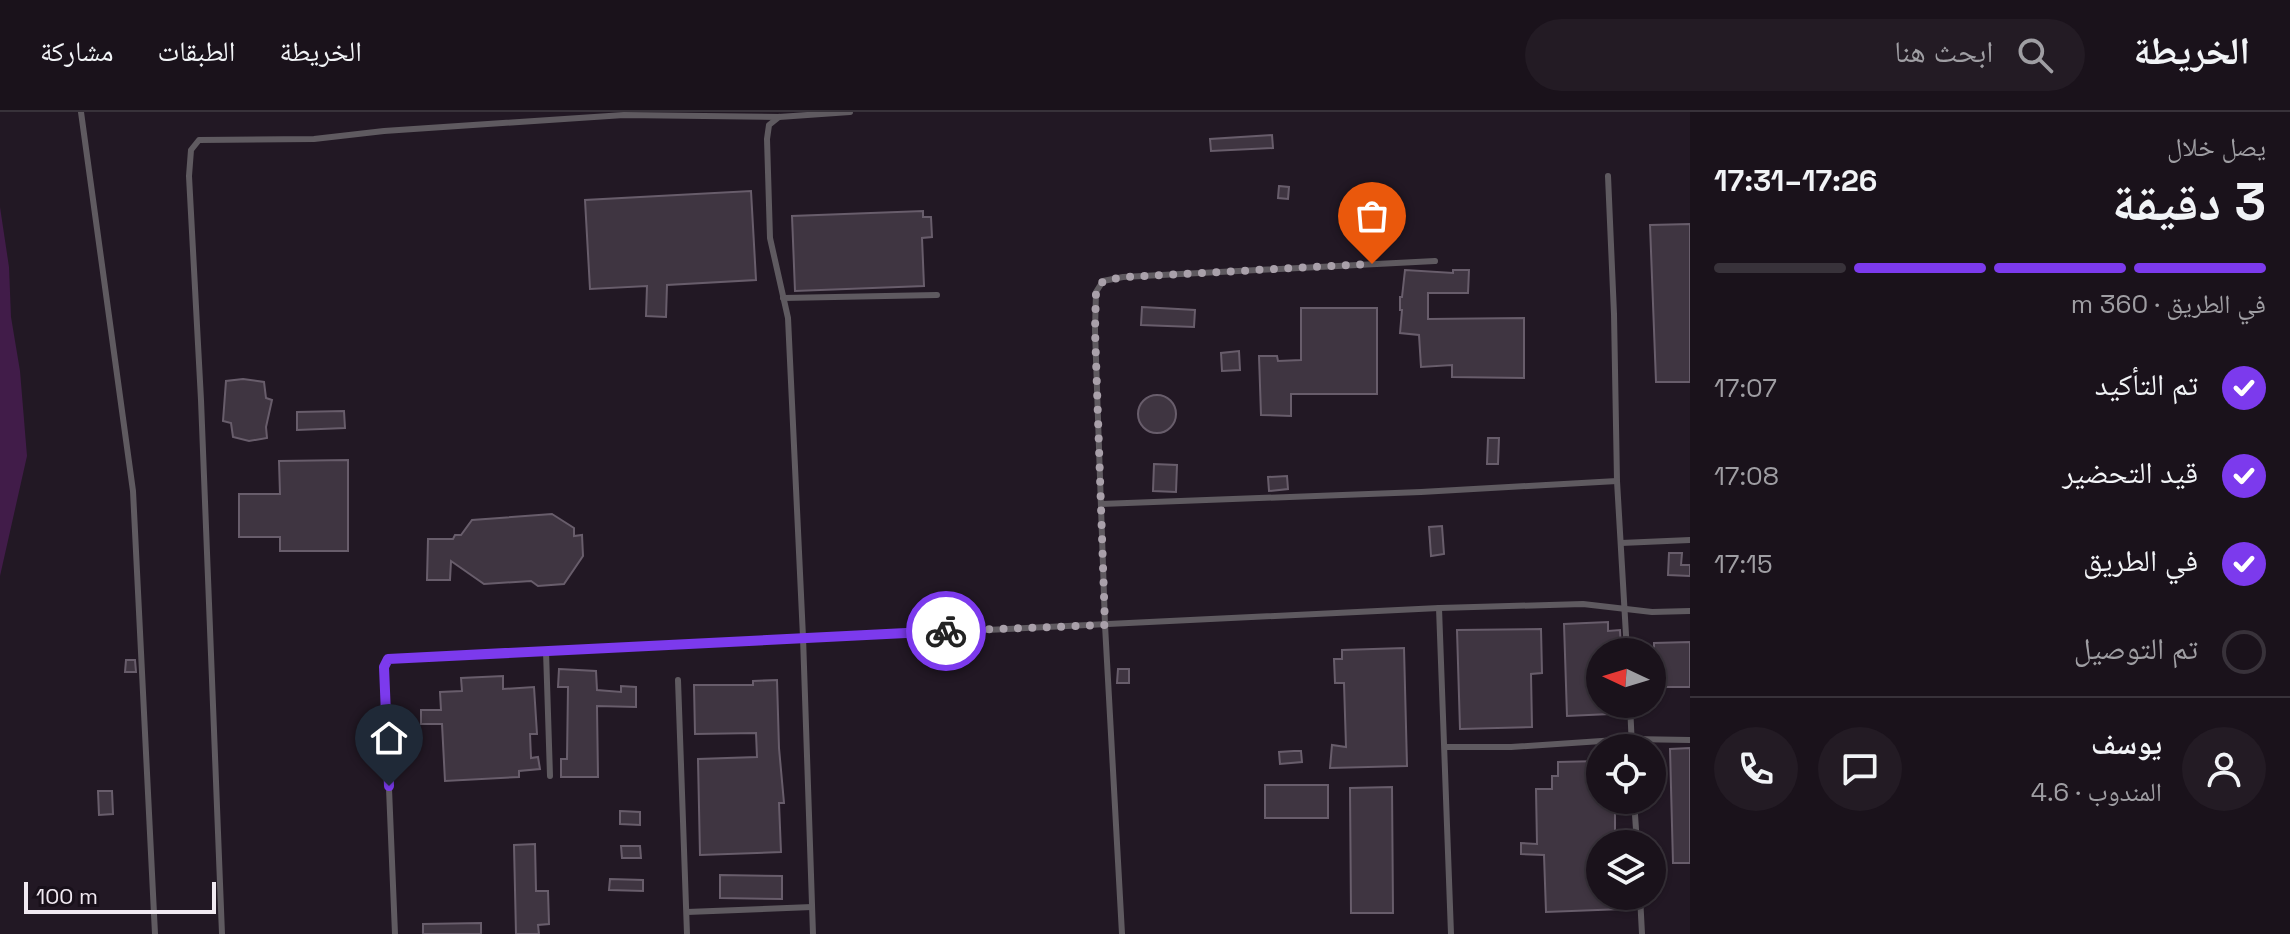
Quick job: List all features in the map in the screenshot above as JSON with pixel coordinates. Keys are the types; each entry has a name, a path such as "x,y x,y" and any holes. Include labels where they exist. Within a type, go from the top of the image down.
{"lane":[{"path":"81,112 133,491 155,934"},
{"path":"222,934 202,415 189,176 191,150 199,140 314,139 384,131 624,115 779,117 850,112"},
{"path":"779,117 769,125 767,139 770,238 788,318 813,934"},
{"path":"1608,176 1617,481 1626,638"},
{"path":"1122,934 1105,625 1096,292 1103,281 1123,277 1435,261"},
{"path":"783,298 937,295"},
{"path":"1101,504 1617,481"},
{"path":"1621,543 1690,540"},
{"path":"395,934 384,667 388,659 1439,608 1583,604 1652,612 1690,611"},
{"path":"1439,608 1451,934"},
{"path":"546,651 550,776"},
{"path":"678,680 687,934"},
{"path":"1666,740 1690,740"},
{"path":"1445,747 1586,742"},
{"path":"687,912 812,907"},
{"path":"1641,910 1642,934"}],"shaded area":[{"path":"0,207 9,267 11,317 20,371 27,456 0,576"}],"building":[{"path":"1272,135 1273,148 1211,151 1210,139"},
{"path":"1279,186 1289,187 1288,199 1278,198"},
{"path":"751,191 756,280 667,285 666,317 646,316 647,286 590,289 585,200"},
{"path":"923,211 923,217 931,217 932,237 922,238 924,286 795,291 792,216"},
{"path":"1690,224 1690,382 1656,382 1650,225"},
{"path":"1405,270 1453,273 1453,270 1469,270 1468,293 1428,293 1428,319 1524,318 1524,378 1452,377 1452,365 1421,367 1419,335 1400,333 1400,297"},
{"path":"1142,307 1195,310 1194,327 1141,325"},
{"path":"1301,308 1377,308 1377,394 1291,394 1291,416 1261,415 1259,356 1277,356 1278,361 1301,360"},
{"path":"1239,351 1240,370 1222,371 1221,353"},
{"path":"243,379 264,382 266,398 272,400 266,427 267,438 249,441 233,437 231,423 223,421 226,381"},
{"path":"1157,395 1170,401 1176,414 1170,427 1157,433 1144,427 1138,414 1144,401"},
{"path":"344,411 345,428 297,430 297,412"},
{"path":"1488,438 1499,438 1498,464 1487,464"},
{"path":"348,460 348,551 280,551 280,537 239,537 239,494 280,494 279,461"},
{"path":"1154,464 1177,465 1176,492 1153,491"},
{"path":"1287,476 1288,489 1269,491 1268,477"},
{"path":"552,514 574,528 574,536 582,535 583,556 564,584 538,586 531,581 484,584 451,561 450,580 427,580 428,539 453,539 455,535 461,535 472,520"},
{"path":"1442,526 1444,554 1431,556 1429,527"},
{"path":"1669,553 1682,553 1681,565 1690,565 1690,576 1668,575"},
{"path":"1608,622 1608,631 1620,630 1620,638 1586,638 1586,715 1567,716 1564,624"},
{"path":"1541,629 1542,673 1531,674 1532,727 1460,729 1457,630"},
{"path":"1690,642 1690,687 1666,687 1666,643"},
{"path":"1404,648 1407,766 1330,768 1332,745 1346,747 1344,683 1335,683 1334,659 1342,659 1342,650"},
{"path":"126,660 135,660 136,672 125,672"},
{"path":"559,669 596,671 597,690 621,692 621,686 636,687 636,707 597,706 598,777 561,777 561,759 567,759 568,687 558,687"},
{"path":"1118,669 1129,669 1129,683 1117,683"},
{"path":"503,676 503,689 534,687 537,734 530,734 531,758 538,757 540,769 519,771 519,777 445,781 442,724 421,724 421,710 441,710 440,692 462,691 461,678"},
{"path":"777,680 784,803 779,803 781,852 700,855 698,759 757,757 756,733 695,734 694,685 753,685 753,681"},
{"path":"1690,748 1690,863 1673,863 1670,749"},
{"path":"1301,751 1302,762 1280,764 1279,752"},
{"path":"1586,761 1586,814 1615,814 1615,830 1586,830 1586,910 1597,910 1546,912 1544,855 1521,854 1521,843 1537,844 1536,789 1552,789 1552,776 1558,776 1558,762"},
{"path":"1265,785 1328,785 1328,818 1265,818"},
{"path":"1392,787 1393,913 1351,913 1350,788"},
{"path":"98,791 112,791 113,814 99,815"},
{"path":"620,811 640,812 640,825 620,824"},
{"path":"535,844 536,891 548,891 549,924 538,925 539,934 516,934 514,845"},
{"path":"621,846 640,846 641,858 622,858"},
{"path":"720,875 782,876 782,899 720,898"},
{"path":"610,879 643,880 643,891 609,890"},
{"path":"481,923 481,934 423,934 423,924"}],"way so far":[{"path":"946,631 1105,625 1095,330 1096,292 1103,281 1123,277 1372,264"}],"route":[{"path":"389,786 384,667 388,659 946,631"}]}
